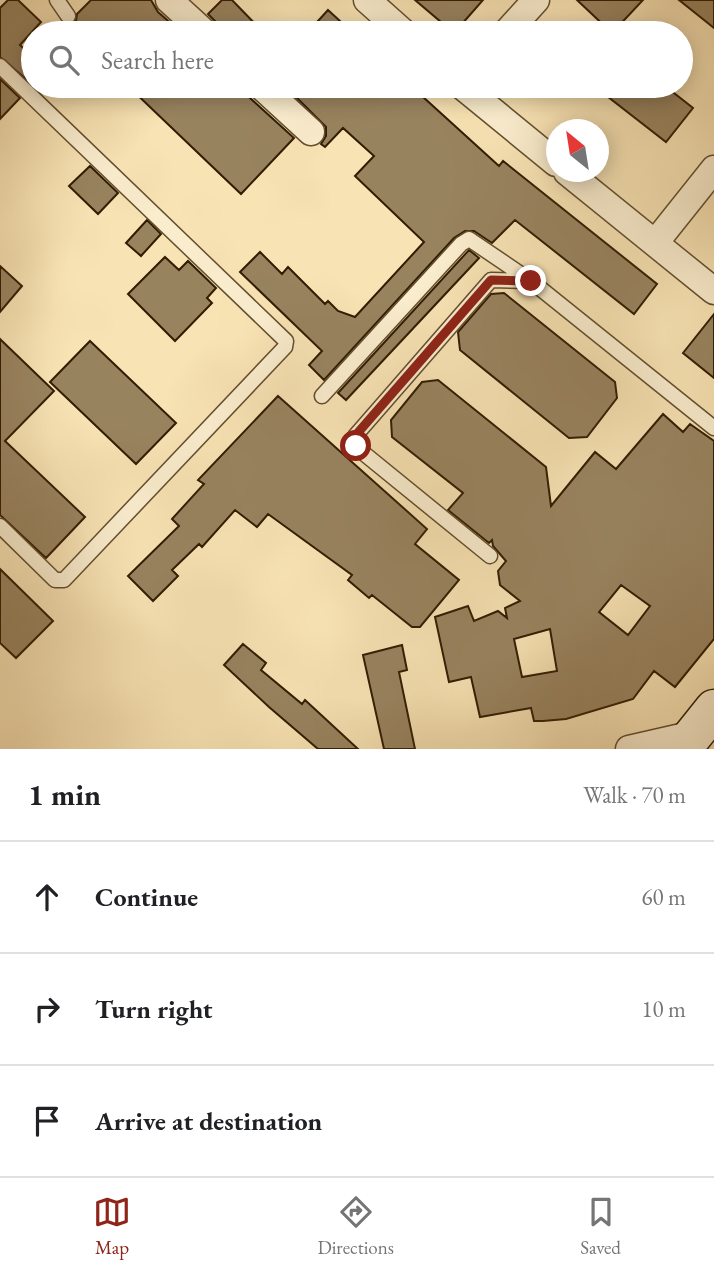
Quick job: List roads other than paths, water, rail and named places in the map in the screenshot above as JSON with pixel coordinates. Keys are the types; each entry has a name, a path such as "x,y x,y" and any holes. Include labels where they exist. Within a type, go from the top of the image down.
{"street":[{"path":"169,0 192,21"},
{"path":"367,0 391,21"},
{"path":"517,21 536,0"},
{"path":"274,98 311,132"},
{"path":"477,98 546,155"},
{"path":"655,243 714,169"},
{"path":"580,182 714,291"},
{"path":"629,749 701,730"}],"lane":[{"path":"57,0 68,16"},
{"path":"0,66 21,86"},
{"path":"0,527 55,580 64,580 285,347 286,341 33,98"},
{"path":"322,396 461,244 469,239 531,281 714,428"},
{"path":"490,556 356,446 355,436 491,280 531,281"}]}
